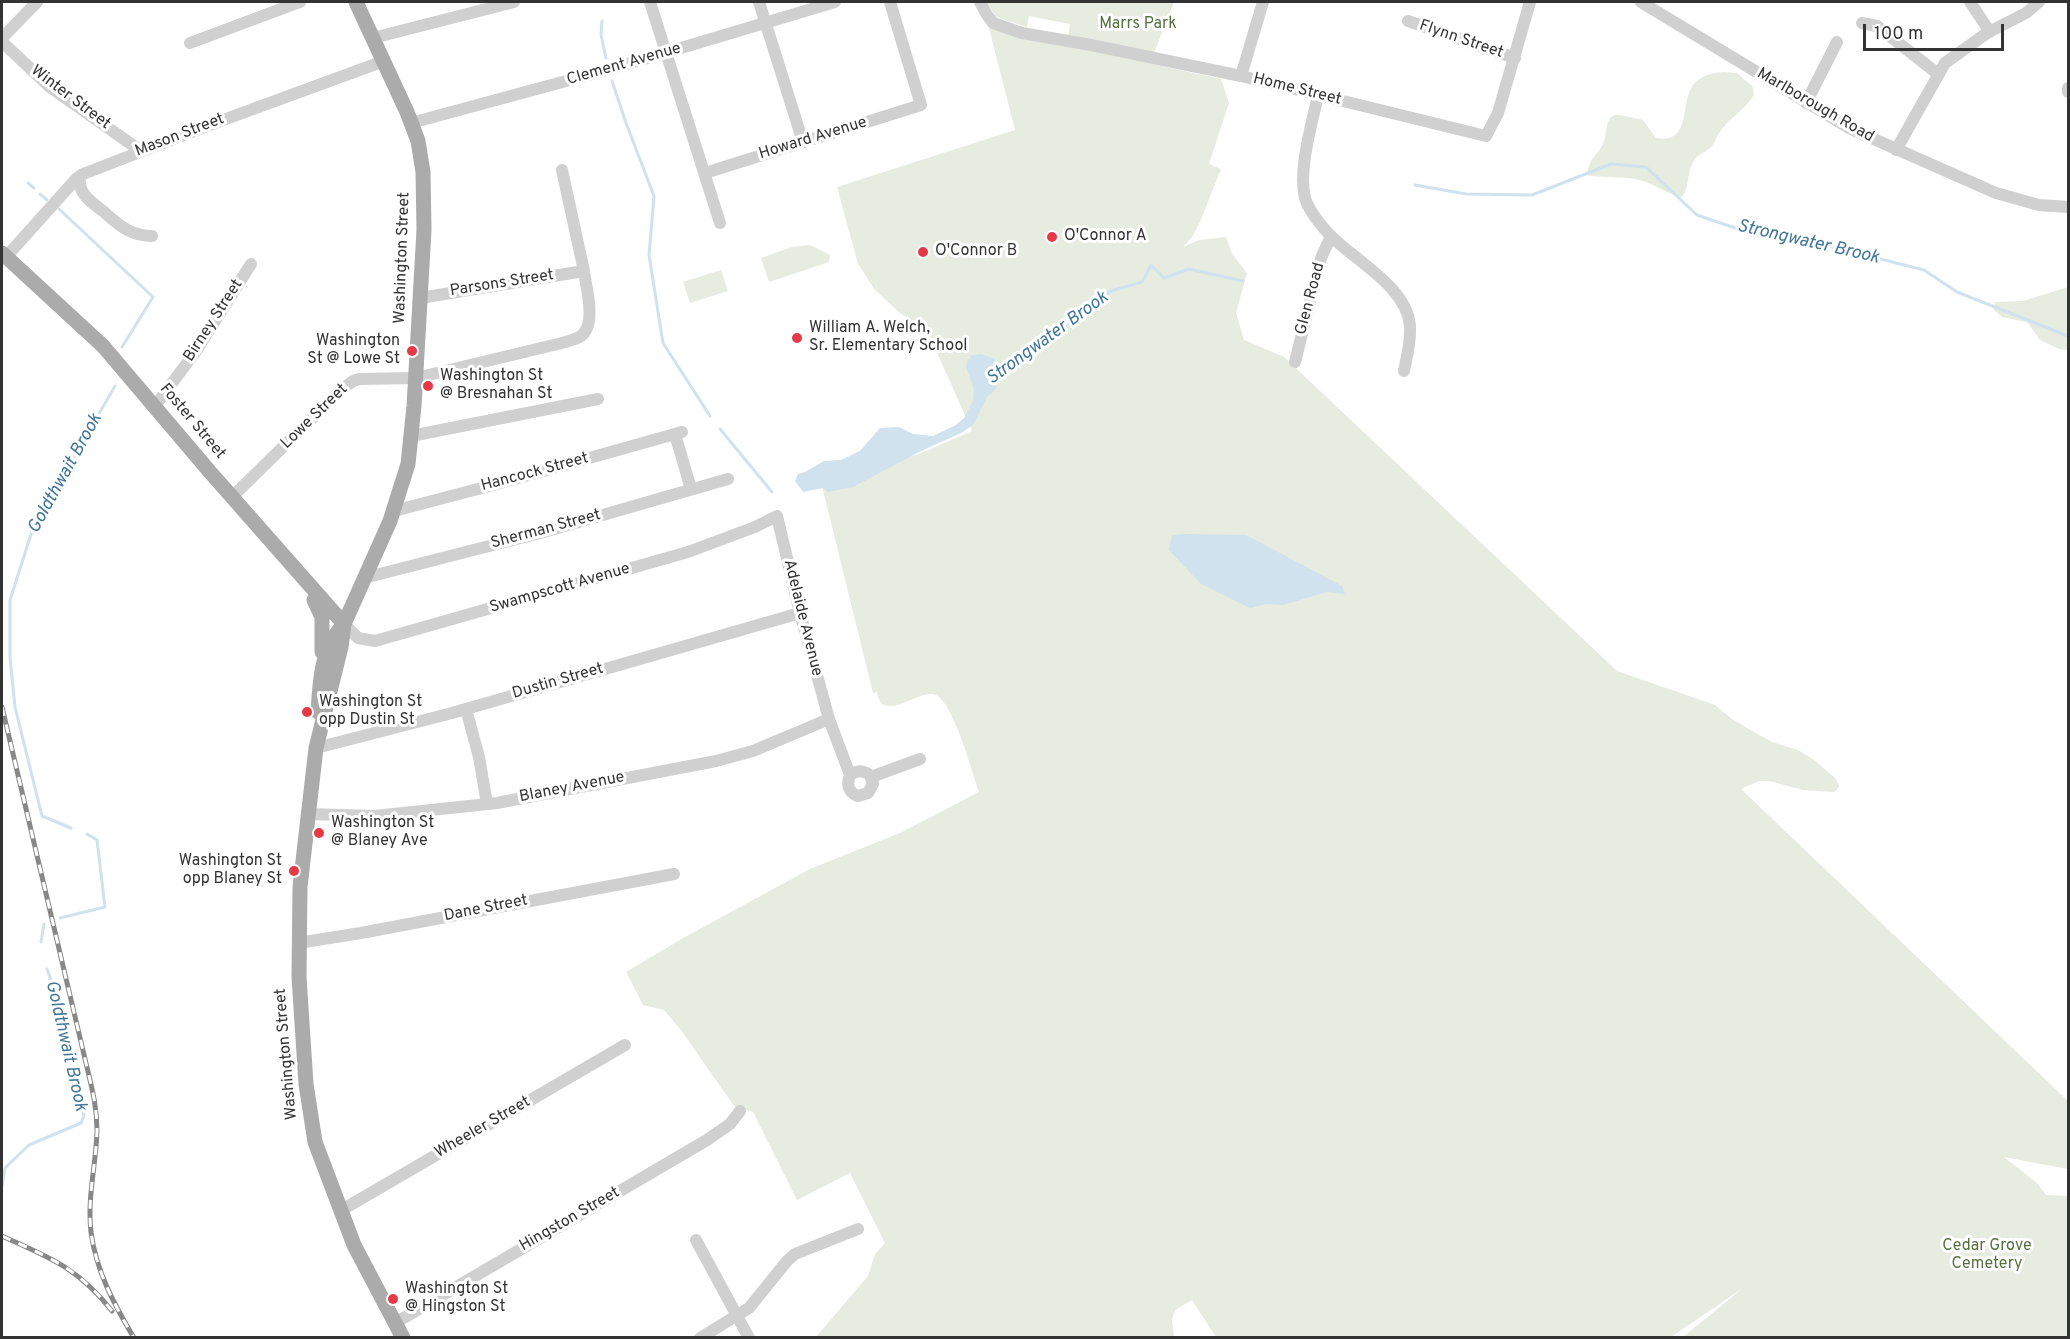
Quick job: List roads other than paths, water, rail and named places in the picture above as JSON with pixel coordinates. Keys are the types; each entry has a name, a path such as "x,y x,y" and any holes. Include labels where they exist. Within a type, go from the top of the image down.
{"main road":[{"name":"Washington Street","path":"316,748 339,656 344,624 394,511 405,478 416,378 425,198 421,157 411,123 359,3"},
{"name":"Foster Street","path":"4,255 103,346 344,624"},
{"path":"305,581 322,617 321,670"},
{"name":"Washington Street","path":"344,624 332,637 321,670 316,748 300,887 298,943 300,1002 311,1123 320,1157 354,1245 403,1338"}],"street":[{"path":"2,38 37,2"},
{"path":"190,43 300,2"},
{"path":"373,38 514,2"},
{"path":"650,2 720,223"},
{"path":"759,2 803,142"},
{"name":"Clement Avenue","path":"411,123 666,53 835,2"},
{"name":"Howard Avenue","path":"705,173 921,105 890,2"},
{"name":"Home Street","path":"980,2 993,22 1022,33 1241,76 1486,136 1498,113 1530,2"},
{"path":"1241,76 1263,2"},
{"name":"Marlborough Road","path":"1641,2 1851,129 1996,193 2039,205 2068,207"},
{"path":"1970,2 1990,32"},
{"path":"1896,150 1945,63 1990,32 2026,13 2039,2"},
{"name":"Flynn Street","path":"1408,21 1515,58"},
{"path":"1862,23 1877,26 1938,74"},
{"name":"Winter Street","path":"2,42 50,87 141,151"},
{"path":"1806,103 1837,42"},
{"name":"Mason Street","path":"4,255 79,177 141,151 384,61"},
{"path":"1318,94 1306,160 1305,199 1312,213 1331,236 1387,284 1405,305 1410,324 1410,335 1404,371"},
{"path":"562,170 584,271"},
{"path":"79,177 82,190 89,200 126,231 152,236"},
{"name":"Glen Road","path":"1295,362 1321,258 1331,236"},
{"name":"Birney Street","path":"155,406 195,351 251,264"},
{"name":"Parsons Street","path":"420,298 584,271"},
{"name":"Lowe Street","path":"232,497 353,381 368,378 416,378 562,343 582,336 590,320 584,271"},
{"path":"411,436 598,399"},
{"name":"Hancock Street","path":"394,511 678,433 691,489"},
{"name":"Sherman Street","path":"364,578 540,533 728,479"},
{"name":"Adelaide Avenue","path":"777,516 829,719 850,775"},
{"name":"Swampscott Avenue","path":"344,624 358,638 375,641 688,552 777,516"},
{"name":"Dustin Street","path":"316,748 466,709 800,613"},
{"path":"466,709 487,804"},
{"name":"Blaney Avenue","path":"308,814 375,816 487,804 716,761 753,751 829,719"},
{"path":"871,777 920,759"},
{"path":"855,771 863,771 871,777 873,784 868,793 858,796 849,790 850,775 855,771"},
{"name":"Dane Street","path":"298,943 674,874"},
{"name":"Wheeler Street","path":"340,1211 625,1045"},
{"name":"Hingston Street","path":"396,1323 706,1140 730,1124 740,1111"},
{"path":"700,1338 749,1308 795,1254 858,1229"},
{"path":"696,1240 749,1338"}],"water":[{"path":"981,354 995,359 993,373 998,379 996,389 987,397 973,425 853,487 828,492 823,488 803,492 795,481 798,474 824,461 841,460 860,451 880,428 899,427 913,434 933,436 956,425 964,418 973,401 974,389 966,367 967,361 972,355"},
{"path":"1172,535 1246,535 1342,586 1345,594 1327,592 1283,605 1266,604 1250,608 1201,584 1169,550"}],"waterway":[{"name":"Strongwater Brook","path":"602,21 601,35 606,58"},
{"name":"Strongwater Brook","path":"612,81 654,196 649,255 663,343 710,416"},
{"name":"Strongwater Brook","path":"1415,185 1466,194 1532,195 1611,164 1646,167 1697,215 1762,237 1797,238 1924,270 1957,292 2068,336"},
{"name":"Goldthwait Brook","path":"28,183 34,188"},
{"name":"Goldthwait Brook","path":"40,194 47,200"},
{"name":"Goldthwait Brook","path":"59,209 153,297 122,347"},
{"name":"Strongwater Brook","path":"994,378 1111,291 1142,282 1151,265 1164,278 1189,269 1243,281"},
{"name":"Goldthwait Brook","path":"71,828 42,816 15,707 10,658 10,600 33,528 115,386"},
{"name":"Strongwater Brook","path":"720,429 772,492"},
{"name":"Goldthwait Brook","path":"60,918 105,907 97,840 87,834"},
{"name":"Goldthwait Brook","path":"41,942 44,924"},
{"name":"Goldthwait Brook","path":"2,1186 5,1168 29,1145 81,1123 84,1116 54,988 47,969"}],"railway":[{"path":"2,707 95,1103 97,1131 90,1207 93,1246 107,1287 134,1338"},
{"path":"2,1236 62,1265 87,1284 112,1311"}],"place":[{"name":"O'Connor A","path":"1052,237"},
{"name":"O'Connor B","path":"923,252"},
{"name":"William A. Welch, Sr. Elementary School","path":"797,338"},
{"name":"Washington St @ Lowe St","path":"412,351"},
{"name":"Washington St @ Bresnahan St","path":"428,386"},
{"name":"Washington St opp Dustin St","path":"307,712"},
{"name":"Washington St @ Blaney Ave","path":"319,833"},
{"name":"Washington St opp Blaney St","path":"294,871"},
{"name":"Washington St @ Hingston St","path":"393,1299"}],"park label":[{"name":"Marrs Park","path":"1138,25"},
{"name":"Cedar Grove Cemetery","path":"1987,1256"}]}
